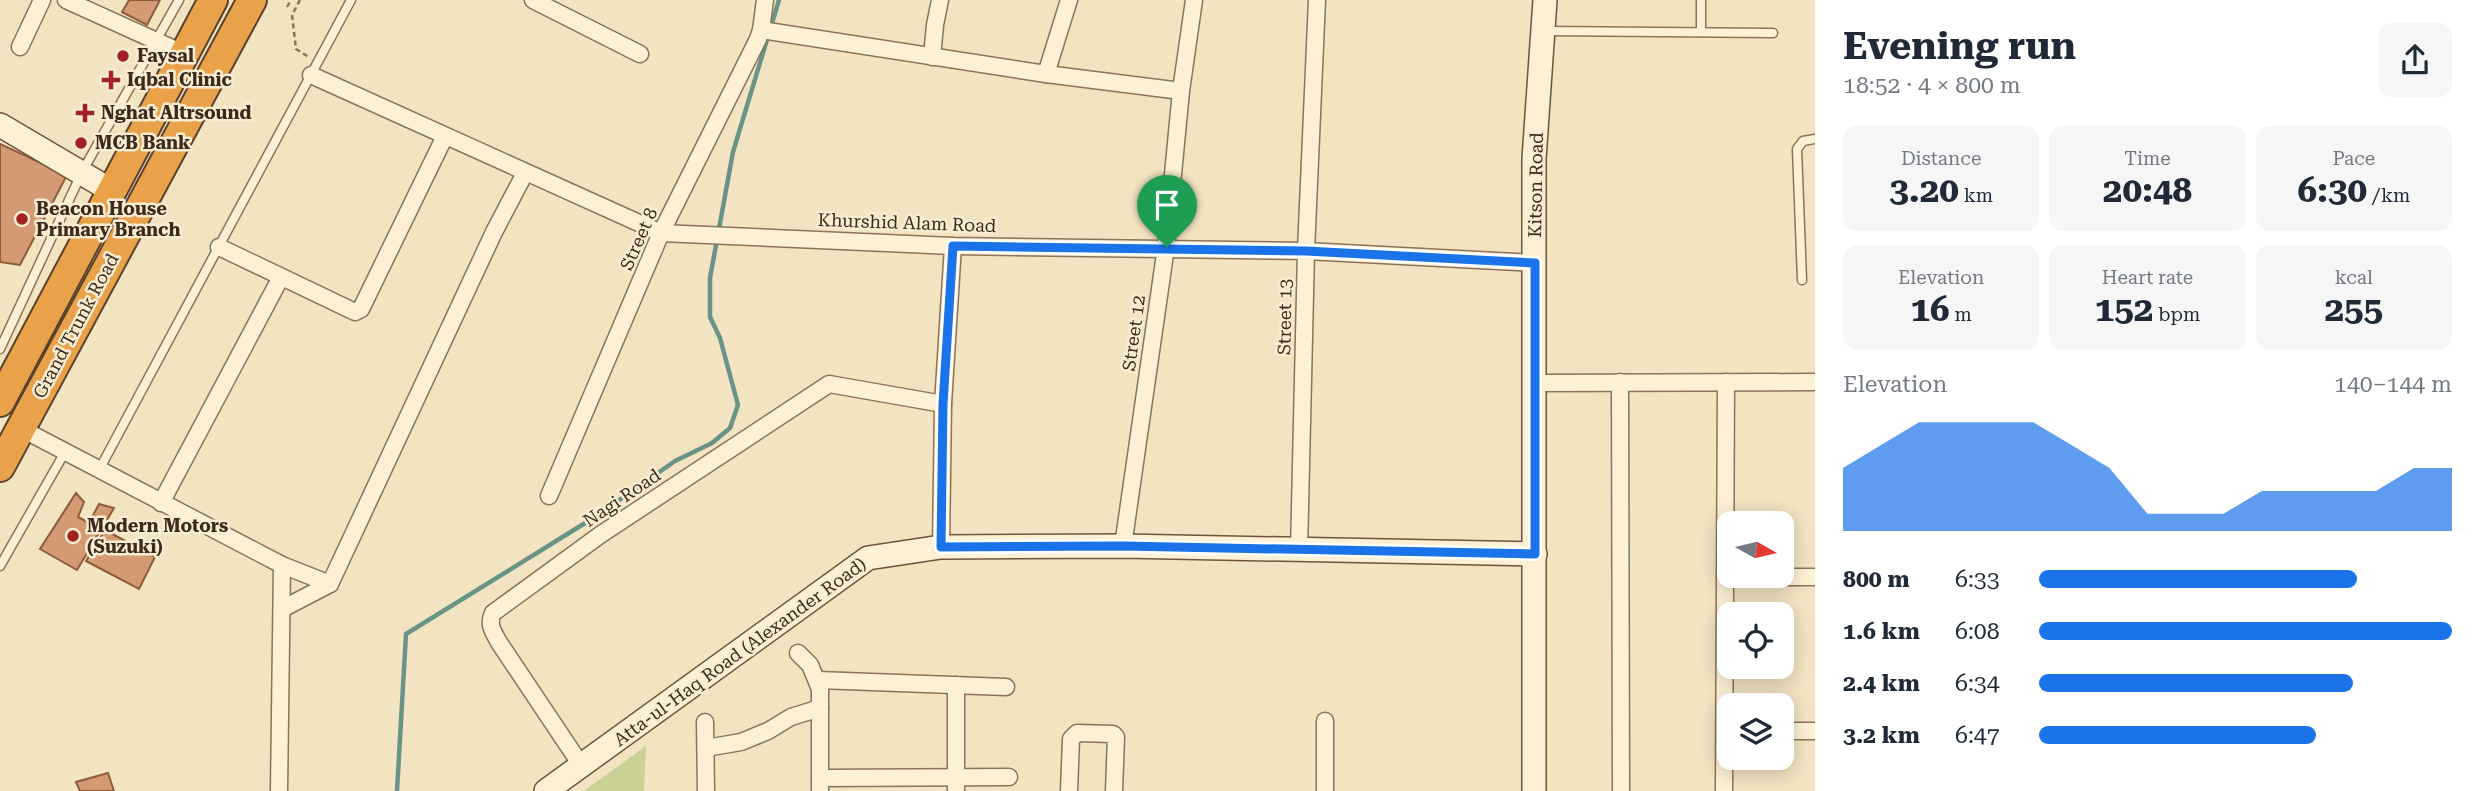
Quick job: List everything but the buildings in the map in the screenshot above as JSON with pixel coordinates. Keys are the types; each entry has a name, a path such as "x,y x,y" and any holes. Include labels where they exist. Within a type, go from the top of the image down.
{"highway":[{"name":"Grand Trunk Road","path":"3,389 213,0"},
{"name":"Grand Trunk Road","path":"0,467 251,0"}],"street":[{"path":"20,47 42,0"},
{"path":"66,0 184,54"},
{"path":"533,0 640,54"},
{"name":"Street 8","path":"548,496 661,233 768,32 765,0"},
{"path":"932,57 940,0"},
{"path":"1046,74 1069,0"},
{"name":"Street 12","path":"1123,546 1167,247 1181,91 1194,0"},
{"name":"Street 13","path":"1299,551 1306,251 1317,0"},
{"name":"Kitson Road","path":"1534,791 1534,159 1545,0"},
{"path":"768,32 1046,74 1181,91"},
{"name":"Khurshid Alam Road","path":"314,69 444,136 661,233 953,246 1306,251 1535,263"},
{"path":"0,125 112,191"},
{"path":"219,247 355,312 360,309 444,136"},
{"path":"282,609 330,584 494,232 525,173"},
{"path":"941,547 943,404 953,246"},
{"path":"161,503 282,276"},
{"path":"1620,382 1622,791"},
{"path":"1725,511 1726,382"},
{"path":"1535,383 1815,382"},
{"name":"Nagi Road","path":"581,765 500,644 489,620 493,613 600,535 829,384 943,404"},
{"path":"20,428 282,565 330,584"},
{"name":"Atta-ul-Haq Road (Alexander Road)","path":"546,791 868,558 941,547 1123,546 1535,554"},
{"path":"279,791 282,565"},
{"path":"1794,577 1815,577"},
{"path":"1725,588 1727,693"},
{"path":"798,653 810,665 818,680 820,785 956,784 1009,778"},
{"path":"818,680 1006,687"},
{"path":"956,685 956,784"},
{"path":"706,748 741,742 791,718 820,708"},
{"path":"1325,720 1325,791"},
{"path":"705,722 706,791"},
{"path":"1794,731 1815,731"},
{"path":"1069,791 1071,739 1077,733 1113,734 1116,737 1114,791"},
{"path":"1724,791 1725,770"}],"lane":[{"path":"0,349 82,172 179,0"},
{"path":"99,470 351,0"},
{"path":"1701,0 1701,32"},
{"path":"1543,31 1773,33"},
{"path":"1801,280 1797,149 1803,141 1815,139"},
{"path":"0,566 65,452"}],"path":[{"path":"287,7 291,0"},
{"path":"300,0 292,15 296,49 314,69"}],"green space":[{"path":"646,746 644,791 584,791"}],"waterway":[{"path":"397,791 406,634 598,515 675,461 712,443 730,428 738,405 720,338 710,317 710,278 733,152 779,0"}],"place":[{"name":"Faysal","path":"123,56"},
{"name":"Iqbal Clinic","path":"111,80"},
{"name":"Nghat Altrsound","path":"85,113"},
{"name":"MCB Bank","path":"81,143"},
{"name":"Beacon House Primary Branch","path":"22,219"},
{"name":"Modern Motors (Suzuki)","path":"73,536"}],"route":[{"path":"953,246 1167,247 1535,263 1535,554 1123,546 941,547 943,404 953,246"}]}
